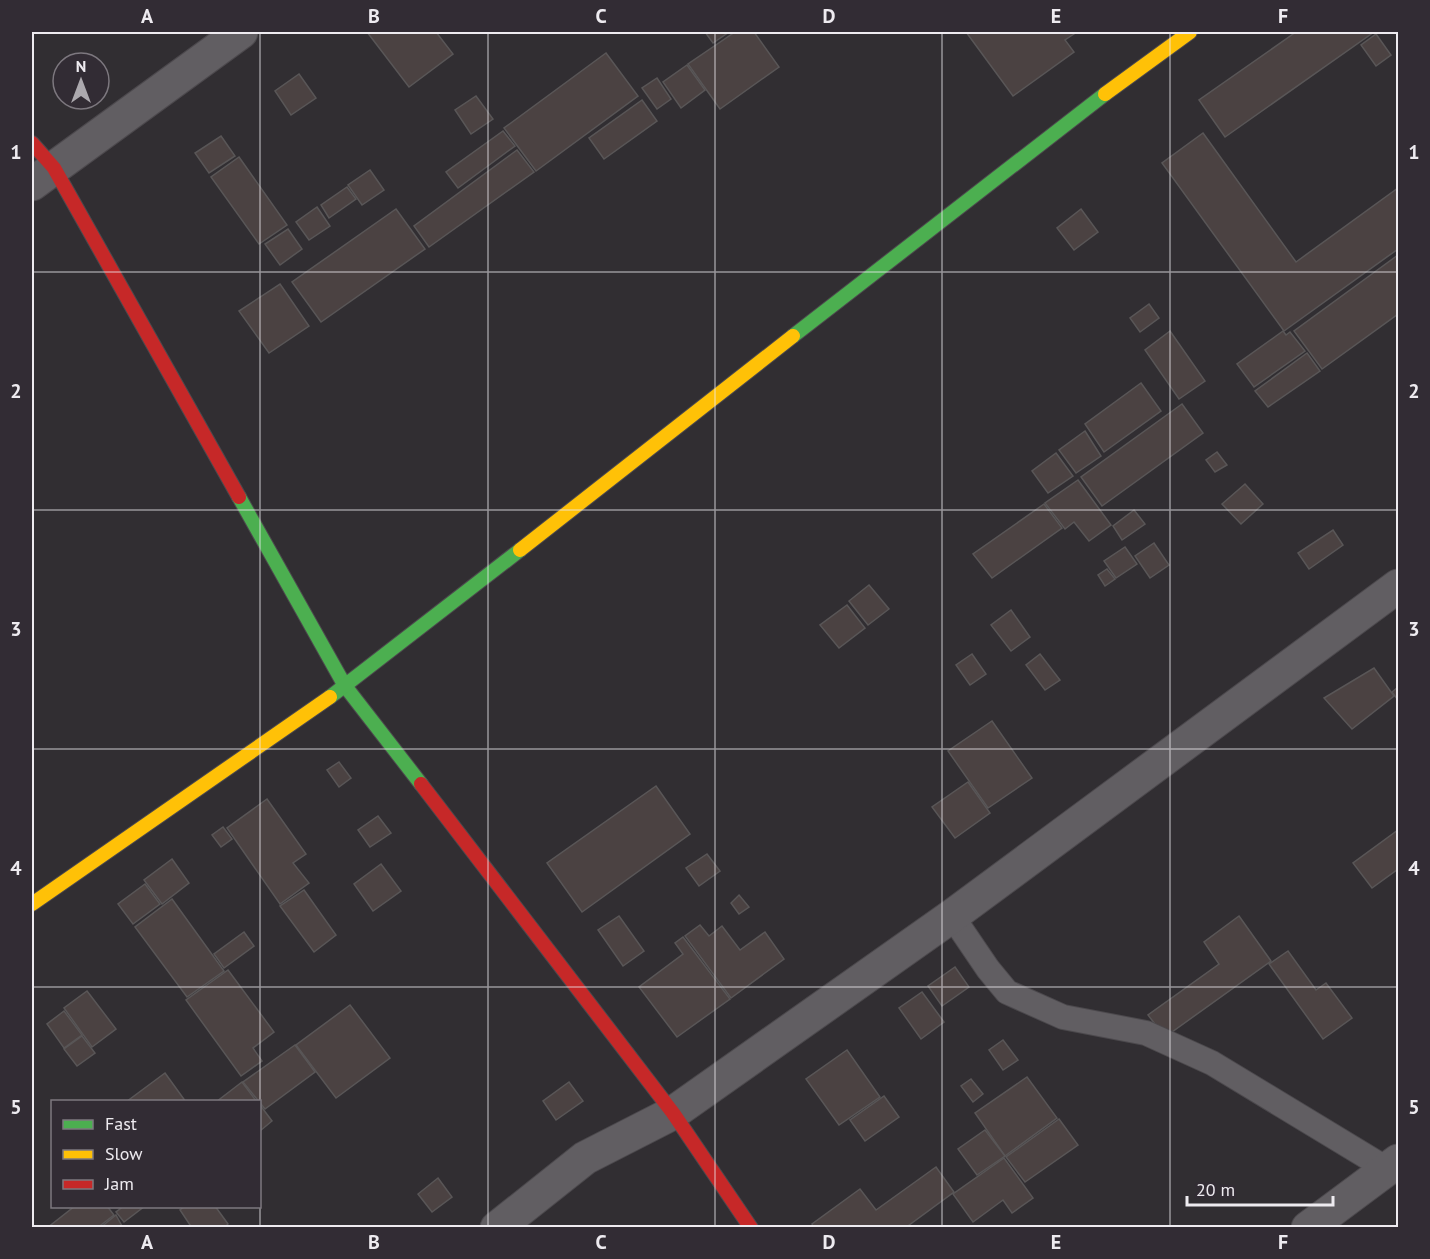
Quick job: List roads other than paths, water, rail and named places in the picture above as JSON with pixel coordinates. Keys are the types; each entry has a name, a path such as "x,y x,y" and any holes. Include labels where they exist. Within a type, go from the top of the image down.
{"street":[{"path":"43,176 241,32"},
{"path":"32,904 345,686 1073,117 1190,32"},
{"path":"32,143 43,176 345,686 673,1113 751,1227"},
{"path":"497,1227 585,1158 673,1113 952,916 1398,586"},
{"path":"1308,1227 1393,1165"}],"lane":[{"path":"952,916 988,969 1007,992 1063,1017 1146,1033 1202,1059 1393,1165"}]}
